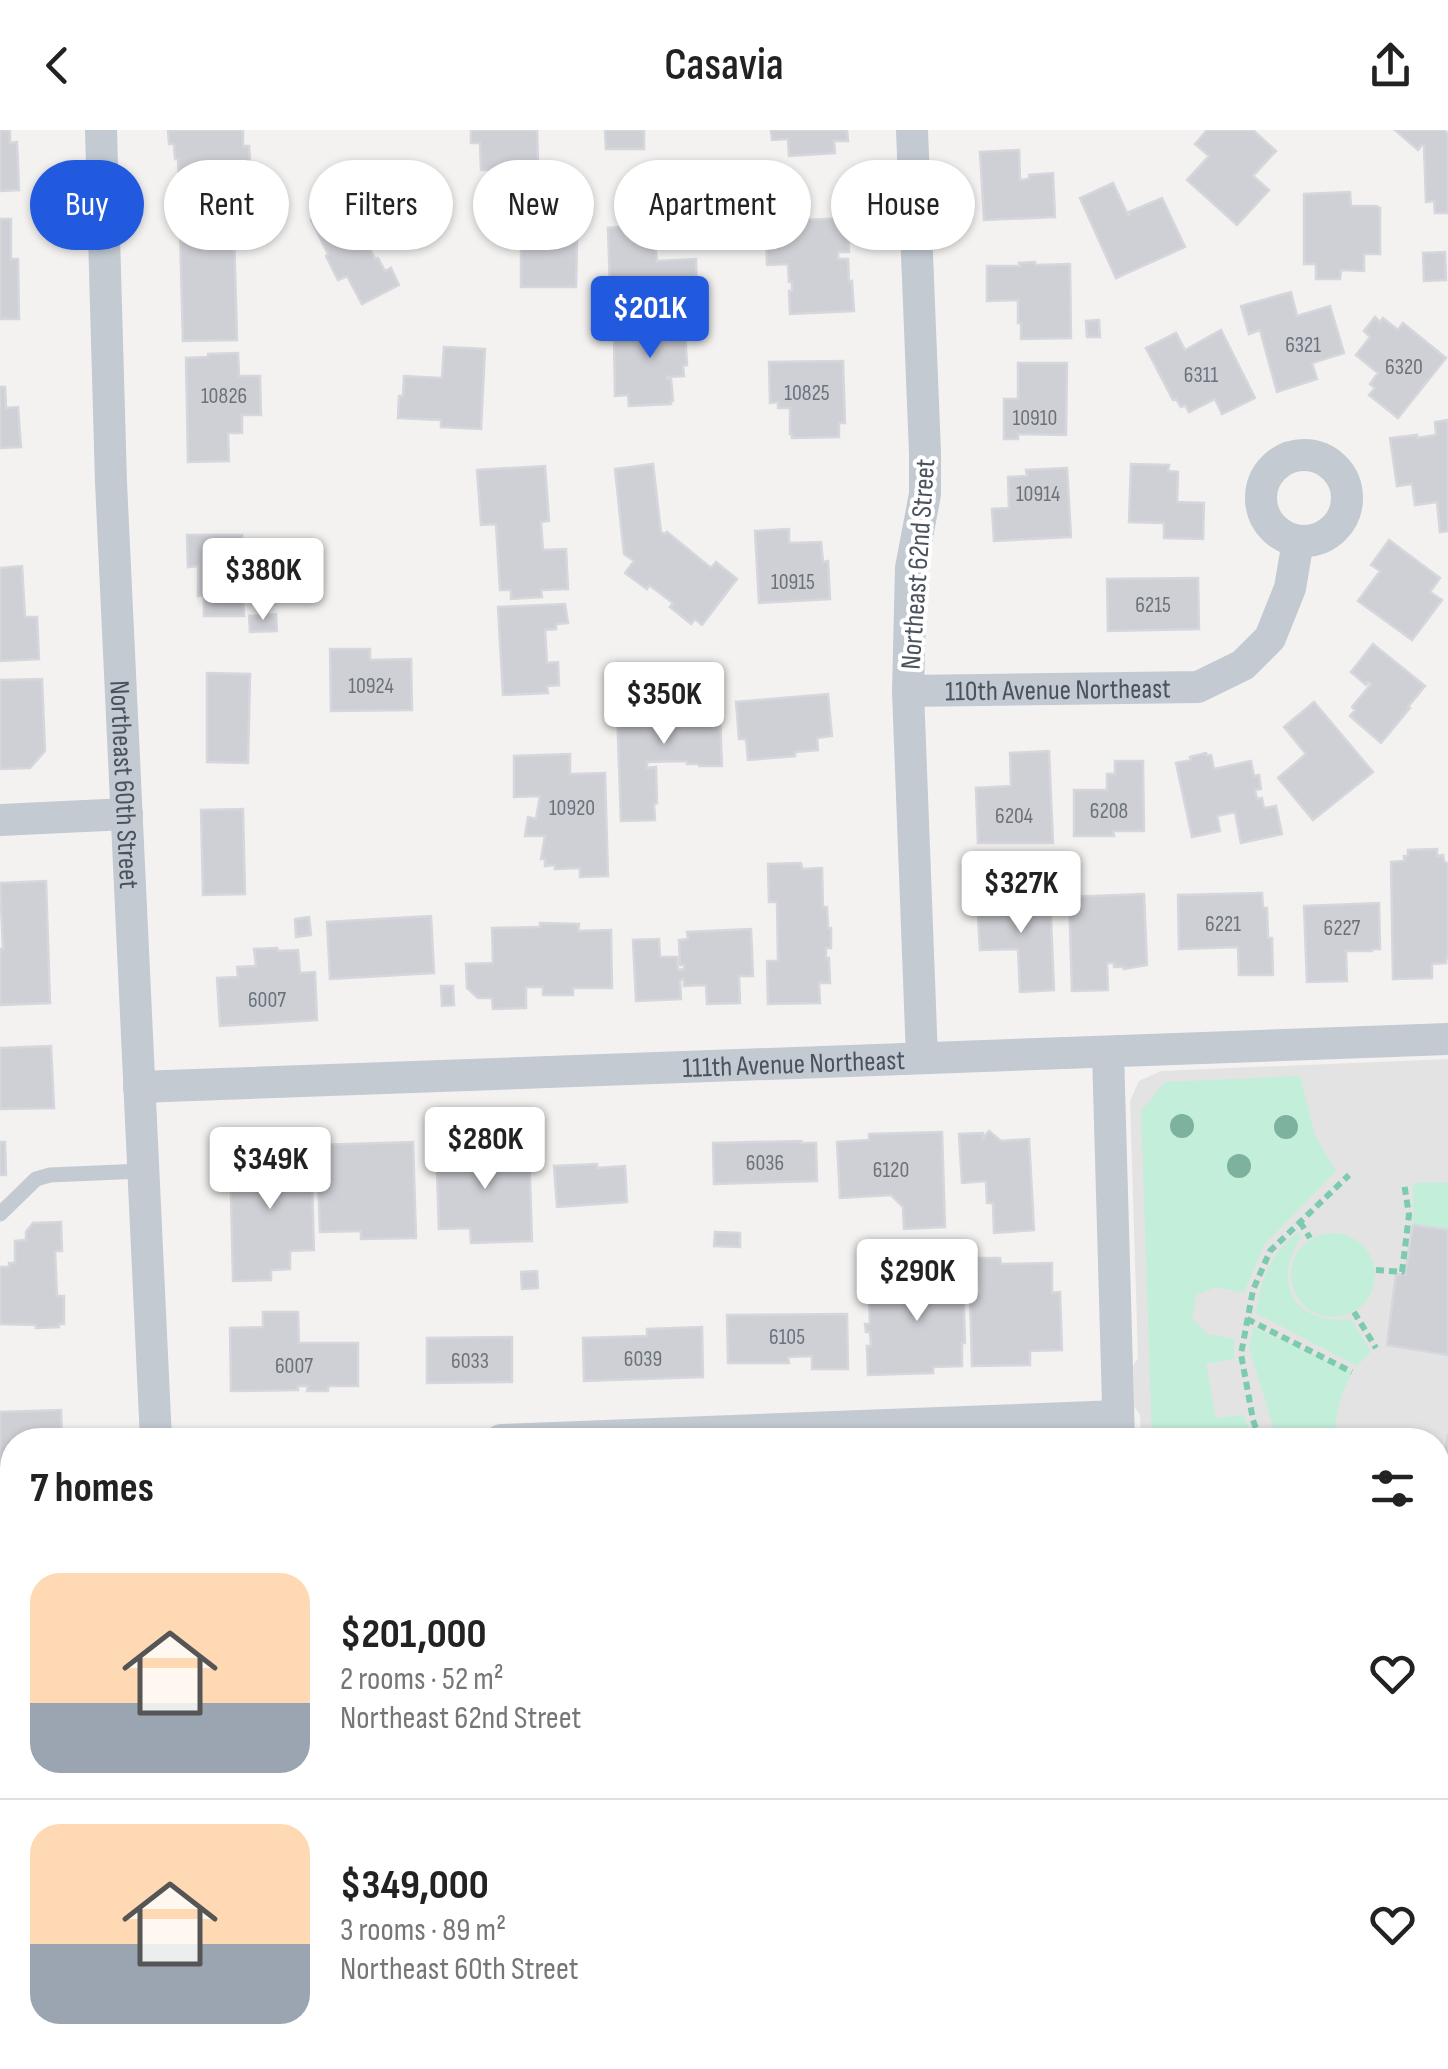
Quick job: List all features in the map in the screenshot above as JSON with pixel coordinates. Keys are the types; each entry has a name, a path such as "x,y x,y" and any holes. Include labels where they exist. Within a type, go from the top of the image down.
{"street":[{"name":"Northeast 60th Street","path":"101,130 109,424 155,1428"},
{"name":"Northeast 62nd Street","path":"912,130 926,452 925,494 912,568 908,692 922,1058"},
{"name":"110th Avenue Northeast","path":"908,692 1198,687 1243,665 1270,638 1290,588 1298,541"},
{"path":"0,820 126,814"},
{"name":"111th Avenue Northeast","path":"139,1086 1448,1038"},
{"path":"1108,1052 1119,1428"}],"lane":[{"path":"0,1214 36,1179 142,1171"}],"path":[{"path":"1256,1428 1241,1354 1252,1290 1270,1251 1349,1175"},
{"path":"1376,1270 1402,1272 1409,1215 1404,1183"},
{"path":"1300,1222 1310,1238"},
{"path":"1354,1312 1376,1348"},
{"path":"1248,1319 1352,1372"}],"shaded area":[{"path":"1448,1059 1448,1428 1141,1428 1140,1415 1134,1406 1133,1366 1138,1358 1130,1101 1139,1081 1161,1071"}],"green space":[{"path":"1300,1076 1315,1135 1336,1171 1264,1245 1244,1293 1216,1287 1196,1295 1192,1318 1207,1334 1234,1339 1234,1359 1206,1364 1216,1418 1243,1415 1248,1428 1152,1428 1141,1111 1165,1082"},
{"path":"1448,1182 1448,1230 1413,1225 1413,1183"},
{"path":"1297,1232 1301,1237 1288,1270 1294,1298 1315,1316 1351,1319 1371,1352 1357,1366 1256,1313 1268,1268"},
{"path":"1325,1233 1341,1233 1357,1240 1368,1251 1375,1275 1372,1291 1363,1305 1341,1317 1325,1317 1309,1310 1298,1299 1291,1283 1291,1267 1298,1251 1309,1240"},
{"path":"1254,1327 1352,1372 1339,1405 1336,1428 1273,1428 1249,1347"}],"building":[{"path":"0,130 10,130 10,143 17,142 19,190 0,191"},
{"path":"168,130 243,130 243,146 249,146 250,160 178,160 174,144 169,144"},
{"path":"471,130 537,130 538,160 481,160 480,143 471,143"},
{"path":"605,130 644,130 644,149 606,149"},
{"path":"771,130 847,130 848,141 834,141 835,153 789,156 788,139 772,140"},
{"path":"1207,130 1253,130 1276,151 1253,176 1269,190 1237,225 1187,180 1209,156 1195,144"},
{"path":"1395,130 1444,130 1448,134 1448,213 1435,213 1434,201 1426,202 1424,146 1418,150"},
{"path":"1019,150 1020,180 1029,179 1029,175 1053,173 1055,217 984,220 980,152"},
{"path":"1113,183 1128,215 1162,198 1185,247 1116,278 1080,198"},
{"path":"1350,192 1351,206 1380,208 1380,254 1364,254 1364,271 1341,270 1340,279 1316,279 1316,264 1304,264 1304,194"},
{"path":"0,219 11,219 11,259 18,259 19,319 0,319"},
{"path":"831,219 831,250 849,250 838,252 838,259 848,259 854,311 790,314 792,282 788,264 767,265 767,250 811,250 811,220"},
{"path":"608,228 614,228 614,250 656,250 657,261 696,259 697,294 659,296 659,285 610,287"},
{"path":"180,250 235,250 237,340 183,341"},
{"path":"326,250 370,250 385,271 391,268 399,285 362,304 347,276 338,280"},
{"path":"521,250 577,250 576,287 521,287"},
{"path":"1445,252 1446,280 1424,281 1423,253"},
{"path":"1070,264 1071,338 1021,339 1018,300 987,301 987,266"},
{"path":"1291,292 1297,316 1330,306 1344,353 1312,363 1317,379 1277,392 1260,330 1249,334 1241,306"},
{"path":"684,317 687,365 683,366 684,376 667,377 671,379 671,404 629,406 628,395 615,396 614,336 641,335 640,320"},
{"path":"1375,317 1380,322 1383,318 1398,330 1403,323 1446,358 1398,418 1369,395 1375,388 1370,384 1378,373 1356,355 1370,337 1364,331"},
{"path":"1099,320 1100,337 1087,337 1086,321"},
{"path":"1221,330 1255,398 1222,414 1215,399 1189,412 1185,405 1181,407 1173,400 1146,348 1176,333 1185,350"},
{"path":"444,347 485,349 481,429 441,427 441,420 398,418 404,376 442,378"},
{"path":"238,353 239,376 260,376 261,415 242,415 242,433 228,433 229,461 188,462 186,358"},
{"path":"843,361 845,423 839,423 839,437 792,438 790,408 770,403 769,362"},
{"path":"1018,363 1067,363 1066,435 1018,434 1018,439 1004,439 1004,399 1018,399"},
{"path":"0,387 5,387 6,408 18,407 21,447 0,448"},
{"path":"1448,420 1448,531 1440,532 1437,502 1415,505 1412,484 1397,486 1390,438 1436,435 1435,422"},
{"path":"653,464 661,532 667,532 711,568 716,562 737,579 702,625 695,619 691,624 670,607 673,603 625,573 634,561 624,554 615,469"},
{"path":"1131,464 1169,465 1168,471 1178,472 1177,502 1204,503 1203,539 1164,538 1164,523 1129,522"},
{"path":"545,466 549,521 541,522 543,550 566,549 568,589 541,590 542,597 511,599 511,590 500,590 496,524 481,525 477,470"},
{"path":"1067,468 1071,537 994,541 992,509 1009,508 1008,477 1027,476 1026,470"},
{"path":"789,529 789,543 821,542 823,562 828,561 830,599 759,603 755,531"},
{"path":"187,535 242,535 243,557 271,556 272,598 243,598 244,616 204,616 204,595 198,596 198,566 188,567"},
{"path":"1389,540 1440,578 1430,592 1442,600 1412,640 1358,601 1380,571 1371,565"},
{"path":"22,566 25,617 37,617 39,659 0,661 0,568"},
{"path":"1198,578 1199,629 1108,631 1107,579"},
{"path":"565,604 568,623 545,630 547,663 558,662 559,685 547,686 548,693 503,695 498,607"},
{"path":"276,614 277,631 250,632 249,616"},
{"path":"1373,644 1425,686 1381,743 1350,716 1355,710 1352,707 1371,684 1366,685 1351,672"},
{"path":"330,649 370,649 370,660 411,659 412,710 331,711"},
{"path":"207,673 250,674 248,763 207,762"},
{"path":"42,679 45,751 30,768 0,769 0,680"},
{"path":"719,691 722,766 699,766 687,761 647,762 647,768 656,767 655,820 621,821 617,709 644,705 676,707 675,702 692,701 692,692"},
{"path":"828,694 832,736 817,738 818,750 748,760 746,739 739,739 736,702"},
{"path":"1314,702 1373,772 1313,820 1278,778 1306,754 1284,727"},
{"path":"1049,751 1053,843 978,843 976,788 1011,786 1010,753"},
{"path":"1206,753 1211,755 1214,769 1251,761 1254,776 1259,775 1261,789 1255,790 1257,799 1262,798 1264,808 1276,806 1282,834 1241,843 1235,812 1217,816 1220,831 1192,837 1176,763"},
{"path":"570,754 570,774 605,773 608,876 580,877 580,868 545,866 545,859 541,859 545,836 525,836 528,817 536,819 540,796 514,797 514,756"},
{"path":"1115,761 1143,761 1144,831 1074,836 1074,790 1107,790 1107,774 1115,774"},
{"path":"243,809 245,894 203,895 201,810"},
{"path":"1437,849 1437,856 1443,855 1448,864 1448,959 1446,963 1432,964 1432,978 1393,979 1391,862 1404,861 1408,850"},
{"path":"801,863 802,869 822,868 823,907 827,907 831,928 831,948 826,948 830,983 819,983 820,1003 768,1004 767,961 778,961 777,902 769,902 768,864"},
{"path":"46,881 50,1003 0,1005 0,883"},
{"path":"1262,893 1268,938 1272,938 1273,975 1239,975 1238,947 1179,949 1178,895"},
{"path":"1144,894 1147,965 1124,969 1107,963 1108,990 1072,991 1069,897"},
{"path":"1050,896 1054,990 1020,992 1018,949 980,950 977,899"},
{"path":"1379,903 1380,949 1346,951 1347,981 1307,982 1304,906"},
{"path":"431,916 434,973 330,979 327,922"},
{"path":"309,917 311,935 296,937 295,919"},
{"path":"540,923 579,924 578,931 611,930 612,988 573,988 573,995 543,995 543,987 526,987 526,1008 493,1009 492,998 478,998 467,988 466,964 493,963 492,928 540,927"},
{"path":"751,929 753,976 739,976 740,1003 707,1004 706,985 684,986 684,979 680,980 681,999 636,1001 633,940 659,939 660,957 677,957 678,970 684,969 680,965 679,940 688,939 687,932"},
{"path":"254,949 298,950 300,973 315,972 317,1020 220,1026 217,978 238,977 237,967 256,966"},
{"path":"441,986 453,986 454,1005 442,1006"},
{"path":"51,1046 54,1108 0,1109 0,1048"},
{"path":"989,1131 1001,1141 1029,1139 1034,1230 994,1233 993,1203 987,1203 986,1181 962,1183 959,1134 983,1133 983,1138"},
{"path":"942,1132 945,1227 904,1229 903,1207 891,1195 840,1198 837,1142 869,1140 869,1134"},
{"path":"0,1142 5,1142 6,1175 0,1175"},
{"path":"413,1142 416,1238 361,1239 361,1231 320,1232 317,1145"},
{"path":"501,1143 501,1149 529,1148 532,1241 471,1243 470,1228 439,1229 436,1145"},
{"path":"713,1143 816,1143 817,1181 714,1184"},
{"path":"311,1151 314,1250 290,1251 290,1269 271,1270 271,1280 233,1281 230,1155"},
{"path":"597,1164 597,1168 625,1166 627,1202 557,1207 554,1166"},
{"path":"61,1222 62,1251 55,1251 57,1296 64,1296 64,1324 36,1328 0,1324 0,1267 15,1263 15,1241 26,1240 26,1232 33,1223"},
{"path":"1413,1225 1448,1230 1448,1355 1387,1345 1396,1274 1405,1275"},
{"path":"715,1232 740,1233 740,1247 714,1246"},
{"path":"978,1258 1000,1258 1001,1264 1052,1263 1052,1293 1060,1292 1062,1350 1030,1351 1030,1365 972,1366 970,1294 980,1293"},
{"path":"537,1271 538,1288 522,1289 521,1272"},
{"path":"892,1273 961,1273 965,1343 962,1366 933,1367 933,1373 868,1375 867,1346 871,1346 865,1324 870,1324 869,1292 893,1289"},
{"path":"263,1312 298,1312 299,1343 358,1343 358,1386 328,1386 328,1391 307,1391 308,1386 298,1386 298,1390 231,1391 230,1328 263,1327"},
{"path":"847,1314 848,1369 812,1369 812,1356 788,1357 789,1363 728,1363 727,1315"},
{"path":"702,1327 703,1377 584,1381 583,1338 647,1336 647,1329"},
{"path":"512,1337 512,1382 427,1383 427,1338"},
{"path":"61,1410 62,1428 0,1428 0,1412"}]}
